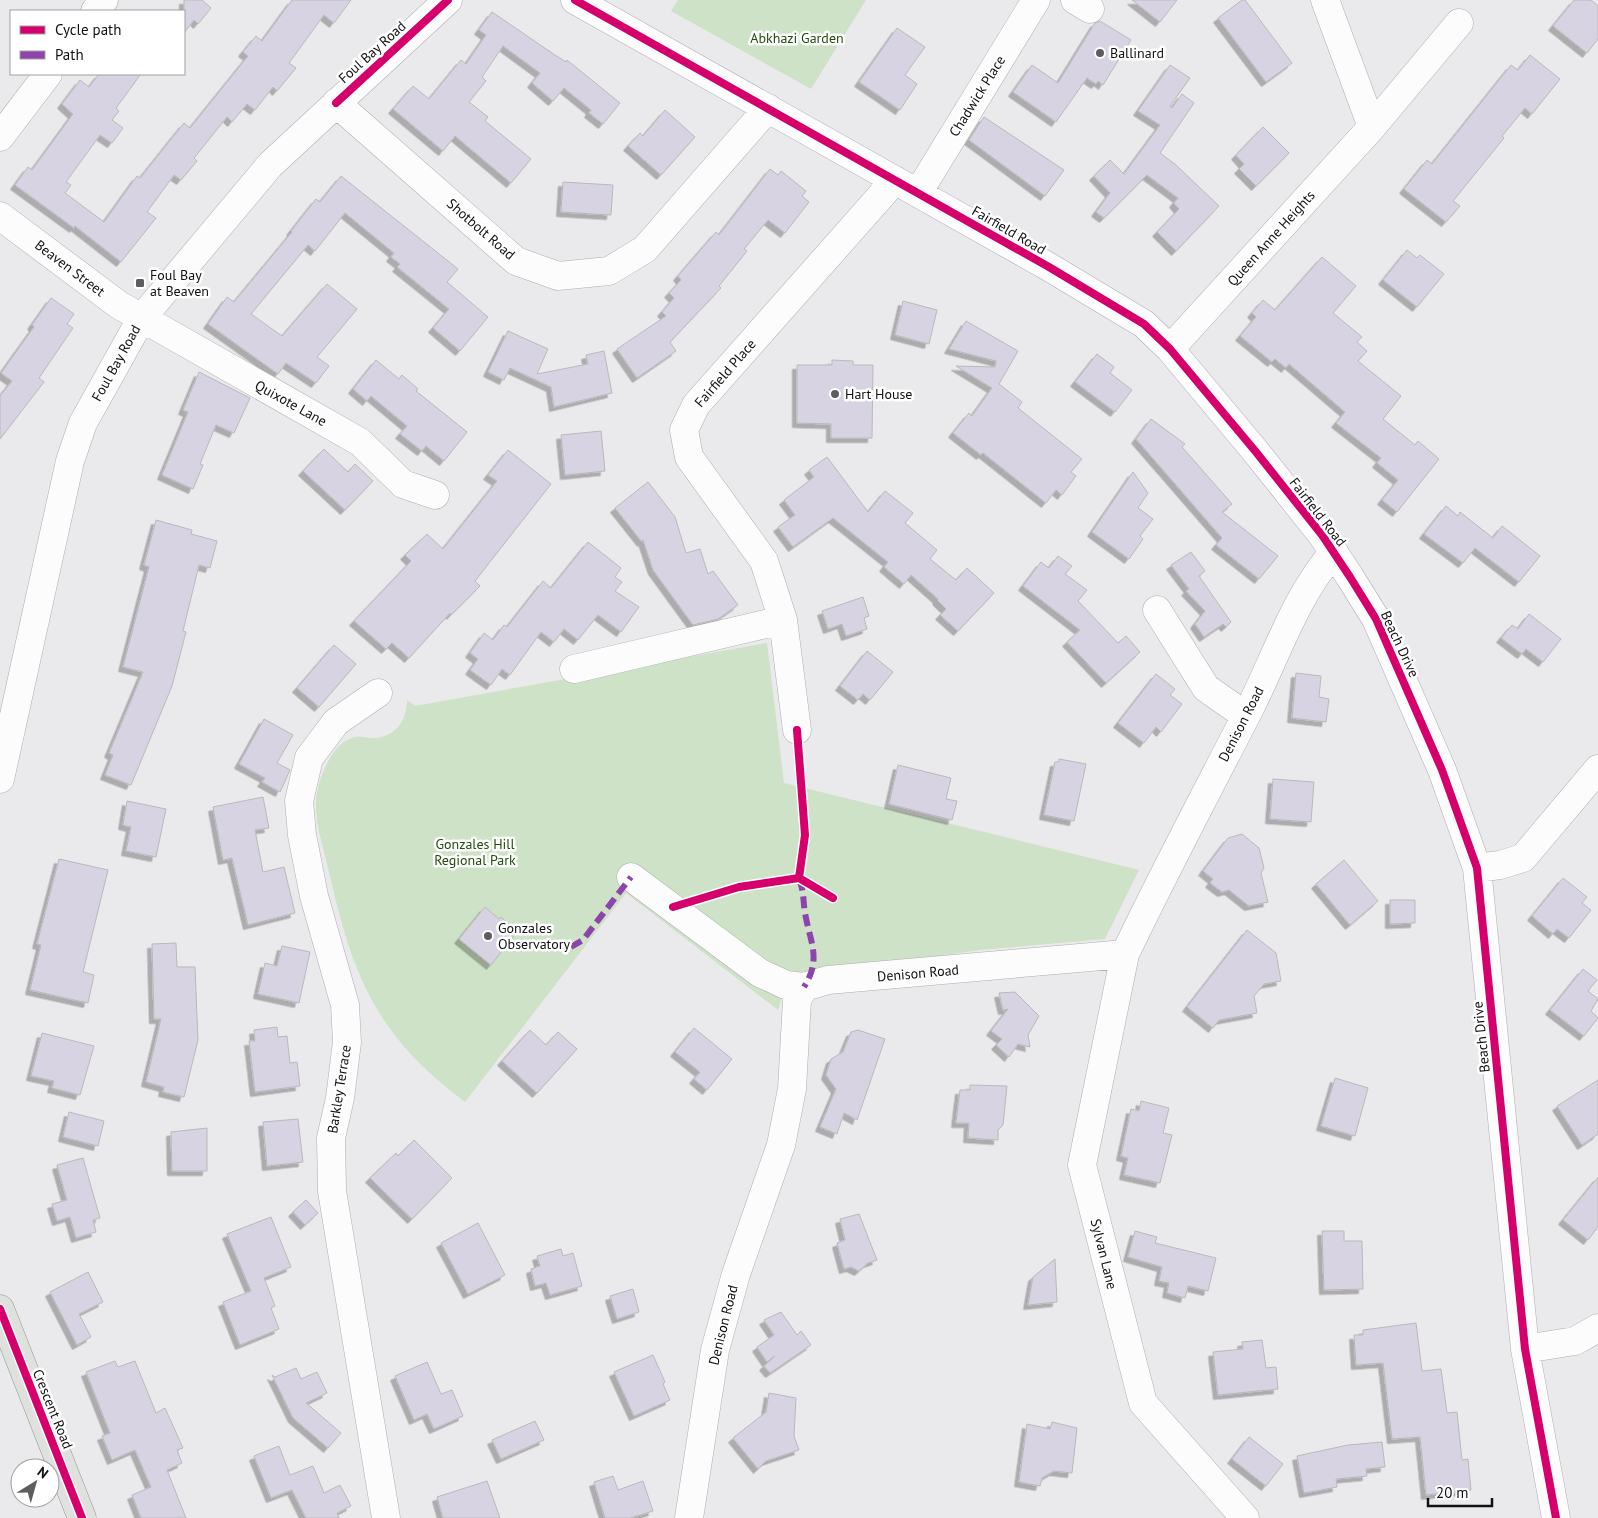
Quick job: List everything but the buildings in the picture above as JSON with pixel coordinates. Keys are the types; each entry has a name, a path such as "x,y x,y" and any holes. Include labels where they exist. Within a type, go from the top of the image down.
{"main road":[{"name":"Crescent Road","path":"0,1309 82,1518"}],"street":[{"path":"96,10 104,0"},
{"name":"Foul Bay Road","path":"0,779 70,461 83,423 141,319 270,165 448,0"},
{"name":"Fairfield Road","path":"575,0 906,186 1144,324 1170,349 1256,452 1334,552 1350,577"},
{"name":"Chadwick Place","path":"906,186 1036,0"},
{"path":"1325,0 1372,127"},
{"name":"Queen Anne Heights","path":"1170,349 1372,127 1460,23"},
{"path":"0,136 47,75"},
{"name":"Shotbolt Road","path":"336,103 516,261 558,276 609,271 645,250 768,108"},
{"name":"Fairfield Place","path":"797,730 783,620 764,561 689,457 684,430 696,405 906,186"},
{"name":"Beaven Street","path":"0,216 119,305 141,319"},
{"name":"Quixote Lane","path":"141,319 360,442 403,484 435,494"},
{"name":"Denison Road","path":"689,1518 715,1350 736,1274 782,1144 792,1089 797,1000 804,987 828,980 1125,954 1160,880 1246,716 1315,574 1334,552"},
{"name":"Beach Drive","path":"1350,577 1376,619 1442,770 1476,868 1525,1349 1556,1518"},
{"path":"1158,610 1206,688 1246,716"},
{"path":"574,669 783,620"},
{"name":"Barkley Terrace","path":"378,693 336,722 310,758 299,801 302,835 314,896 345,1005 347,1042 340,1098 331,1138 332,1191 386,1518"},
{"path":"1476,868 1500,865 1523,858 1598,769"},
{"path":"631,877 760,972 786,985 804,987"},
{"name":"Sylvan Lane","path":"1125,954 1082,1165 1142,1403 1245,1518"},
{"path":"1525,1349 1576,1341 1598,1328"}],"green space":[{"name":"Abkhazi Garden","path":"678,0 866,0 811,89 671,11"},
{"name":"Gonzales Hill Regional Park","path":"767,643 784,783 1139,870 1105,939 980,950 772,980 782,997 778,1010 626,893 465,1102 424,1067 396,1037 376,1008 350,950 338,909 317,818 316,801 318,790 327,763 332,755 348,739 355,737 382,737 394,731 405,714 407,700 415,706"}],"marked path":[{"path":"571,947 583,940 631,877"},
{"path":"799,879 803,891 805,913 814,959 804,987"}],"cycle path":[{"path":"336,103 448,0"},
{"path":"575,0 1049,267 1144,324 1170,349 1256,452 1322,535 1350,577 1376,619 1442,770 1477,868 1525,1349 1556,1518"},
{"path":"797,730 805,835 799,878"},
{"path":"673,907 739,887 799,878 833,898"},
{"path":"0,1309 82,1518"}],"place":[{"name":"Ballinard","path":"1100,53"},
{"name":"Foul Bay at Beaven","path":"140,283"},
{"name":"Hart House","path":"835,394"},
{"name":"Gonzales Observatory","path":"488,936"}]}
